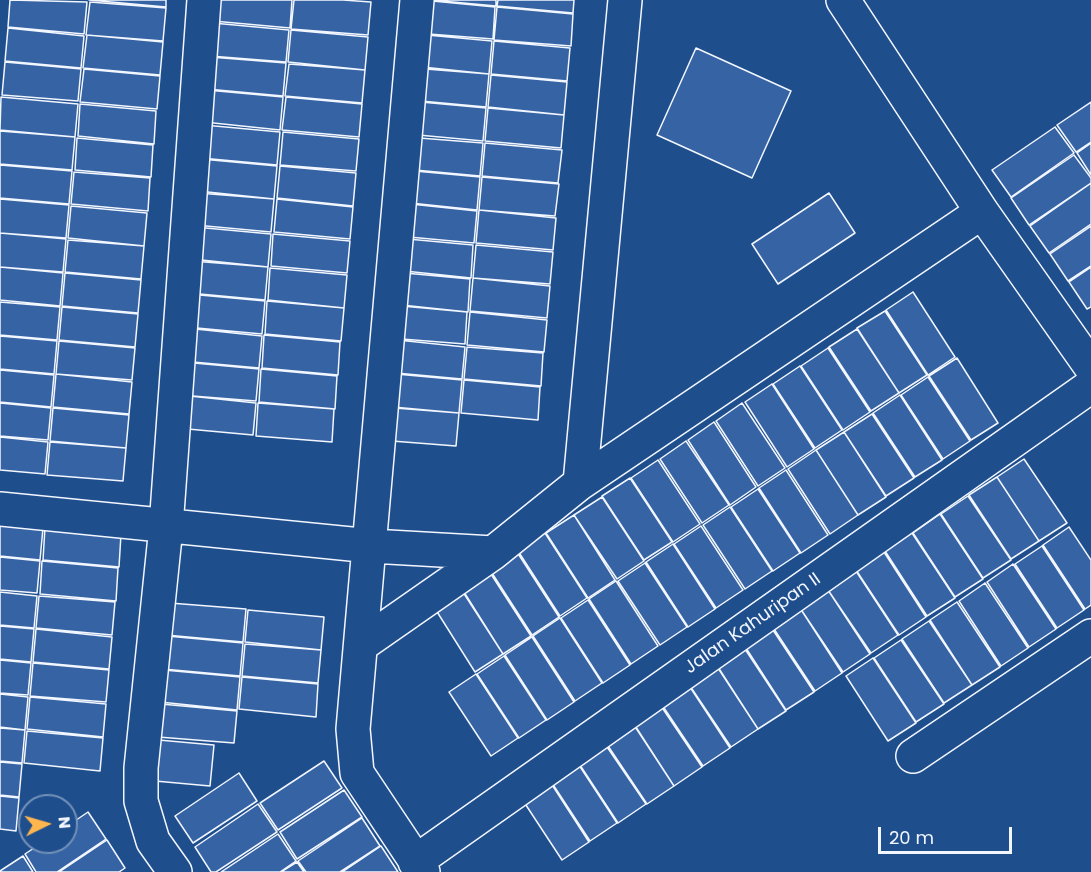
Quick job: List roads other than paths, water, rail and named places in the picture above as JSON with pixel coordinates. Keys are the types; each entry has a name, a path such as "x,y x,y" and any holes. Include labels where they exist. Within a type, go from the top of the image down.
{"street":[{"path":"175,872 153,841 141,801 141,768 166,526 204,0"},
{"path":"417,0 371,546 353,729 357,772 419,867"},
{"path":"580,483 625,0"},
{"path":"843,0 982,212 1091,367"},
{"path":"361,645 493,553 580,483 982,212"},
{"name":"Jalan Kahuripan II","path":"419,867 1091,386"},
{"path":"0,509 371,546 493,553"},
{"path":"913,756 1091,636"}]}
